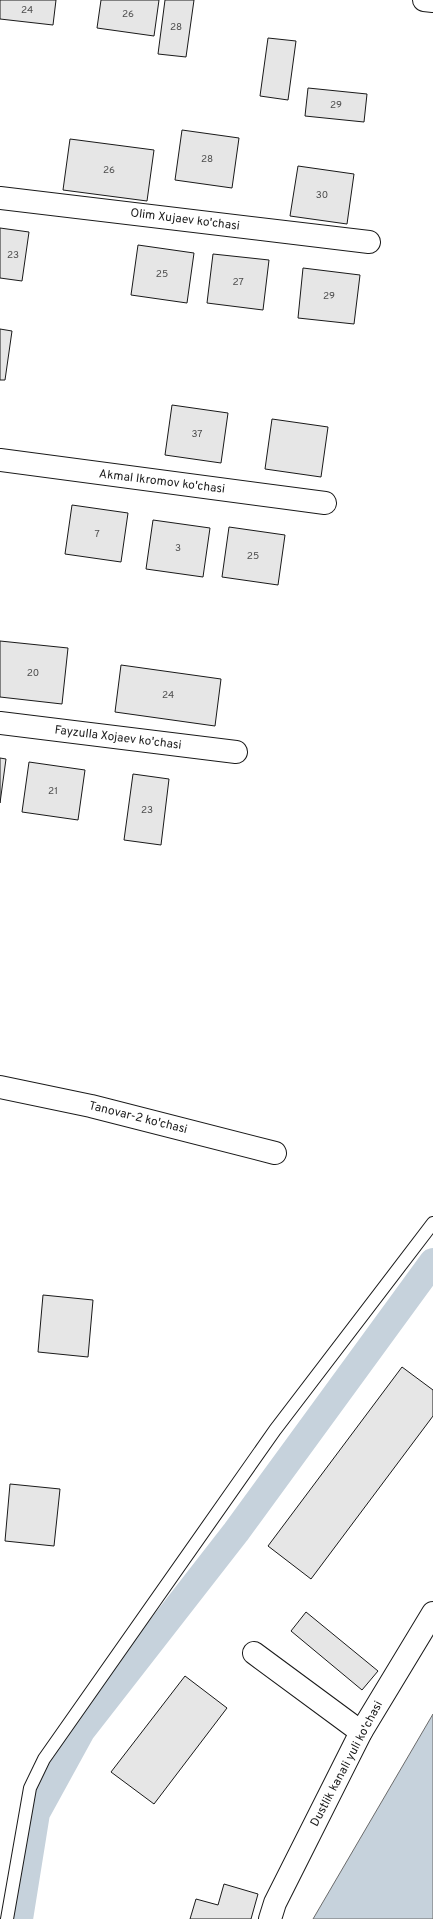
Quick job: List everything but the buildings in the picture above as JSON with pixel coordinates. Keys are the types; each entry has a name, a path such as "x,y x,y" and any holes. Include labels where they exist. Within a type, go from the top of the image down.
{"street":[{"path":"424,0 433,1"},
{"name":"Olim Xujaev ko'chasi","path":"0,198 370,242"},
{"name":"Akmal Ikromov ko'chasi","path":"0,460 325,503"},
{"name":"Fayzulla Xojaev ko'chasi","path":"0,723 236,752"},
{"name":"Tanovar-2 ko'chasi","path":"0,1087 91,1106 275,1153"},
{"name":"Dustlik kanali yuli ko'chasi","path":"270,1919 275,1903 361,1732 433,1613"},
{"path":"254,1653 361,1732"}],"lane":[{"path":"7,1919 30,1788 44,1759 275,1430 433,1223"}],"shaded area":[{"path":"433,1714 433,1919 313,1919"}],"waterway":[{"path":"19,1919 36,1813 81,1731 236,1532 433,1262"}]}
